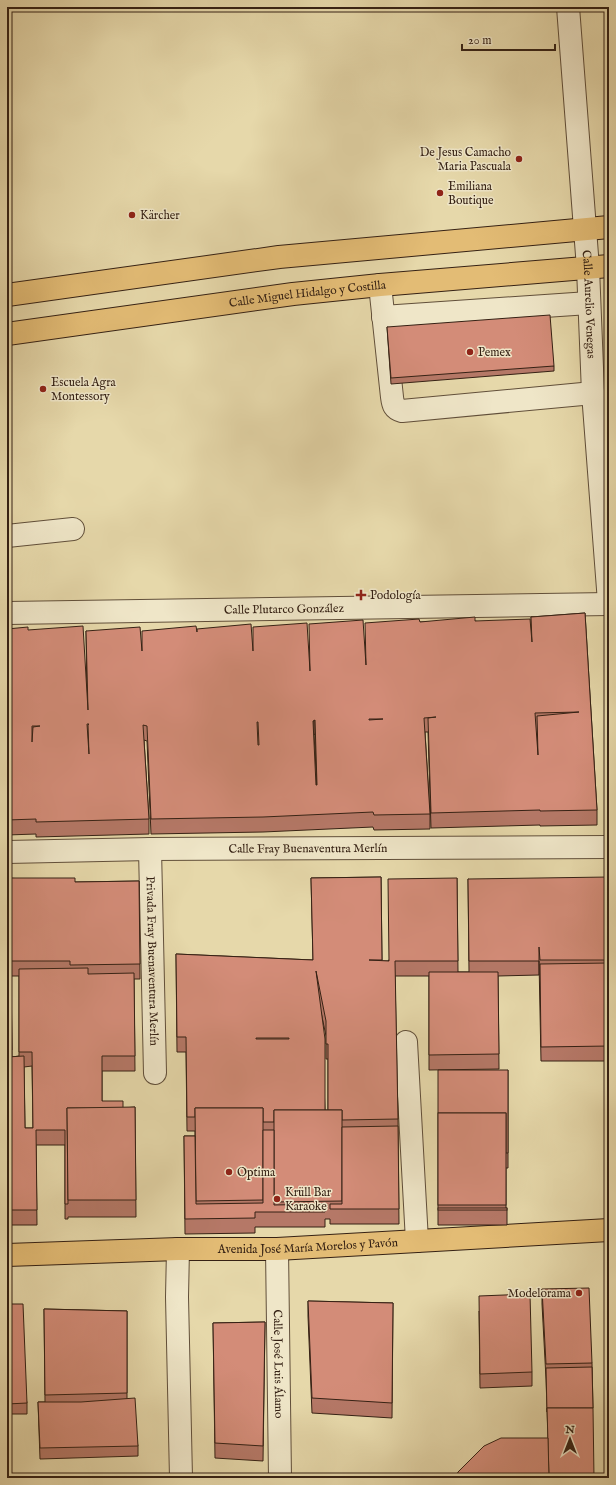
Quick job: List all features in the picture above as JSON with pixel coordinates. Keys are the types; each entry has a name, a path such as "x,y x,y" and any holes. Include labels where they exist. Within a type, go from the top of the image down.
{"main road":[{"path":"7,295 279,257 609,227"},
{"name":"Calle Miguel Hidalgo y Costilla","path":"7,334 293,294 380,285 599,267"},
{"name":"Avenida José María Morelos y Pavón","path":"7,1255 178,1249 277,1249 609,1230"}],"street":[{"name":"Calle Aurelio Venegas","path":"568,7 585,230 599,267 589,303 593,392 609,603"},
{"path":"380,285 393,405 397,410 402,411 593,392"},
{"path":"383,317 589,303"},
{"path":"7,536 73,530"},
{"name":"Calle Plutarco González","path":"7,613 609,603"},
{"name":"Calle Fray Buenaventura Merlín","path":"7,852 150,849 609,847"},
{"name":"Privada Fray Buenaventura Merlín","path":"150,849 155,1073"},
{"path":"406,1042 417,1241"},
{"path":"178,1249 177,1297 181,1478"},
{"name":"Calle José Luis Álamo","path":"277,1249 280,1478"}],"building":[{"name":"Pemex","path":"550,315 554,366 391,378 387,327"},
{"path":"585,613 597,810 431,813 428,718 436,717 424,718 430,814 374,815 373,812 263,817 151,819 147,726 143,725 149,819 36,822 36,819 7,820 7,629 28,627 28,630 83,626 88,710 86,631 140,627 142,651 142,631 196,626 197,632 197,629 251,624 253,651 253,627 307,623 310,671 309,624 363,620 366,665 365,623 419,619 420,622 475,617 475,621 530,619 532,642 531,617","holes":["579,712 537,716 538,755 535,713","315,720 317,785 313,721","257,722 258,722 258,745","87,724 89,724 89,754","32,726 40,726 33,727 32,742"]},
{"path":"381,877 382,960 369,960 389,961 388,879 457,878 458,961 395,961 398,1119 342,1120 342,1110 328,1110 328,1044 326,1044 326,1021 316,971 325,1039 325,1110 274,1110 274,1122 263,1122 263,1108 195,1108 195,1117 187,1117 186,1037 177,1037 176,954 313,960 311,878","holes":["256,1038 289,1039 256,1039"]},
{"path":"609,877 609,960 540,960 539,947 539,961 469,961 468,879"},
{"path":"7,878 75,878 75,882 139,881 140,964 70,965 70,961 7,961"},
{"path":"609,963 609,1046 541,1047 540,964"},
{"path":"7,968 11,968 12,1050 7,1050"},
{"path":"88,968 88,974 134,973 135,1056 102,1056 102,1101 123,1101 123,1108 67,1108 68,1204 65,1204 65,1130 36,1130 37,1210 7,1210 7,1057 24,1056 25,1128 33,1128 32,1052 19,1052 19,969"},
{"path":"429,972 498,972 499,1054 429,1055"},
{"path":"438,1070 508,1070 508,1153 506,1153 506,1113 438,1113"},
{"path":"135,1107 136,1200 68,1200 67,1108"},
{"name":"Optima","path":"195,1108 263,1108 263,1200 196,1201"},
{"name":"Optima","path":"274,1110 342,1110 342,1201 274,1202"},
{"path":"438,1113 506,1113 506,1205 438,1205"},
{"path":"398,1126 399,1209 330,1209 330,1204 342,1204 342,1127"},
{"path":"263,1130 274,1130 274,1205 325,1204 325,1212 255,1212 255,1218 185,1219 184,1136 195,1136 196,1204 263,1203"},
{"path":"438,1208 507,1208 507,1210 438,1210"},
{"path":"589,1288 592,1363 546,1364 542,1289"},
{"path":"530,1294 532,1372 480,1374 479,1296"},
{"path":"308,1301 393,1303 392,1403 312,1398"},
{"path":"7,1304 23,1304 27,1403 7,1404"},
{"path":"44,1309 127,1311 127,1393 45,1395"},
{"path":"265,1322 263,1446 215,1443 213,1323"},
{"path":"592,1367 593,1408 547,1408 547,1412 546,1368"},
{"path":"135,1398 138,1446 40,1448 38,1402 81,1402"},
{"path":"547,1408 593,1408 594,1478 549,1478"},
{"path":"501,1438 548,1438 549,1478 455,1478 458,1472 484,1446"}],"place":[{"name":"De Jesus Camacho Maria Pascuala","path":"519,159"},
{"name":"Emiliana Boutique","path":"440,193"},
{"name":"Kärcher","path":"132,215"},
{"name":"Pemex","path":"470,352"},
{"name":"Escuela Agra Montessory","path":"43,389"},
{"name":"Podología","path":"361,595"},
{"name":"Optima","path":"229,1172"},
{"name":"Krüll Bar Karaoke","path":"277,1199"},
{"name":"Modelorama","path":"579,1293"}]}
